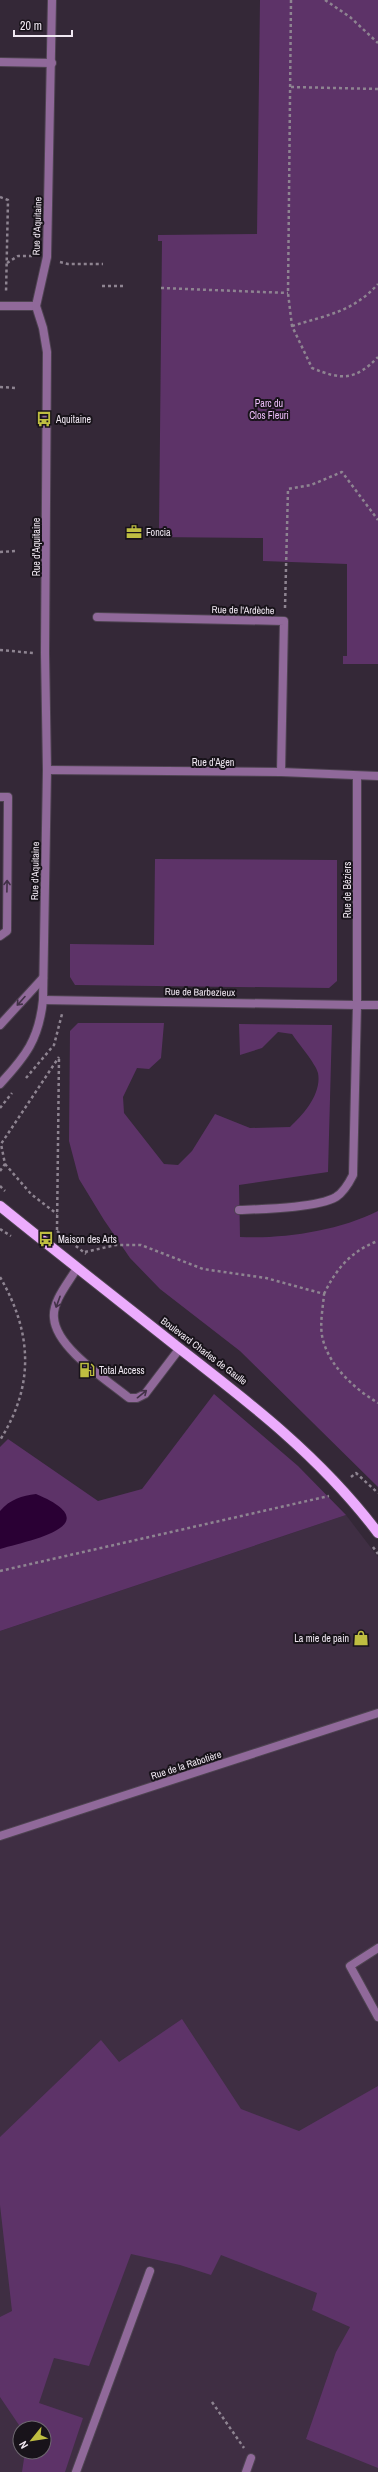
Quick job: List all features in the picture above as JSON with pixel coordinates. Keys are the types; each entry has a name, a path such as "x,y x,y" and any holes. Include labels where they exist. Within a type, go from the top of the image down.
{"main road":[{"name":"Boulevard Charles de Gaulle","path":"0,1206 77,1268 247,1399 300,1447 339,1487 378,1533"}],"street":[{"name":"Rue d'Aquitaine","path":"0,1084 21,1060 34,1042 41,1022 43,1000 47,770 45,653 47,352 43,328 36,306 47,256 52,62 52,0"},
{"path":"0,62 52,62"},
{"path":"3,306 36,306"},
{"name":"Rue de l'Ardèche","path":"97,616 284,621 281,772"},
{"name":"Rue d'Agen","path":"47,770 281,772 378,776"},
{"name":"Rue de Béziers","path":"239,1210 277,1209 337,1197 347,1187 353,1175 357,1005 357,776"},
{"path":"0,797 8,797 7,931 0,936"},
{"path":"0,1025 43,978"},
{"name":"Rue de Barbezieux","path":"43,1000 378,1005"},
{"path":"77,1268 58,1300 54,1318 58,1330 77,1356 129,1398 137,1398 145,1394 180,1348"},
{"name":"Rue de la Rabotière","path":"0,1836 378,1712"},
{"path":"378,1948 350,1966 378,2017"},
{"path":"76,2472 150,2272"},
{"path":"246,2472 251,2458"}],"path":[{"path":"291,0 288,293 292,326 312,368 334,377 350,376 366,369 378,357"},
{"path":"325,0 350,17 378,43"},
{"path":"291,87 378,89"},
{"path":"0,197 8,200 3,306"},
{"path":"292,326 343,312 366,297 378,284"},
{"path":"102,286 124,286"},
{"path":"162,288 288,293"},
{"path":"0,387 17,388"},
{"path":"284,621 288,489 311,485 342,472 378,520"},
{"path":"0,552 16,551"},
{"path":"0,650 19,654 45,653"},
{"path":"56,1230 57,1214 59,1057 0,1144 6,1164 31,1194 57,1214"},
{"path":"0,1171 6,1164"},
{"path":"378,1241 348,1256 332,1277 324,1294 322,1339 332,1364 368,1397 378,1403"},
{"path":"84,1252 116,1245 141,1245 203,1268 266,1278 324,1294"},
{"path":"0,1277 18,1313 24,1335 25,1355 21,1391 14,1417 0,1440"},
{"path":"0,1571 321,1499 331,1495 356,1473 378,1494"},
{"path":"212,2402 251,2458"}],"shaded area":[{"path":"36,1494 57,1505 66,1514 65,1523 57,1530 45,1536 0,1549 0,1511 16,1499"},
{"path":"346,1515 378,1557 378,2472 0,2472 0,1631"}],"green space":[{"name":"Parc du Clos Fleuri","path":"260,0 378,0 378,664 343,664 343,656 347,656 347,564 263,561 263,538 155,537 156,530 159,530 162,241 158,241 158,235 257,234"},
{"path":"155,859 337,860 337,981 329,988 75,985 70,977 70,944 154,945"},
{"path":"78,1023 164,1023 161,1058 149,1069 137,1068 123,1097 124,1113 164,1164 178,1165 192,1151 215,1114 250,1128 290,1127 306,1110 314,1096 318,1081 317,1069 292,1034 278,1032 262,1048 240,1055 239,1024 332,1025 328,1172 239,1185 240,1237 274,1237 328,1229 346,1224 378,1211 378,1487 240,1351 160,1289 130,1258 104,1220 79,1179 69,1141 70,1031"},
{"path":"214,1394 298,1466 346,1515 0,1631 0,1447 8,1439 98,1501 142,1489"},
{"path":"182,2019 241,2109 299,2131 378,2086 378,2468 306,2439 336,2352 350,2327 312,2310 317,2293 221,2255 211,2275 180,2265 131,2254 89,2366 54,2358 39,2403 83,2418 65,2472 22,2472 24,2460 52,2460 52,2420 16,2420 0,2397 0,2317 12,2311 0,2205 0,2137 101,2040 119,2062"}],"place":[{"name":"Aquitaine","path":"44,419"},
{"name":"Foncia","path":"134,532"},
{"name":"Maison des Arts","path":"46,1239"},
{"name":"Total Access","path":"87,1370"},
{"name":"La mie de pain","path":"361,1638"}]}
